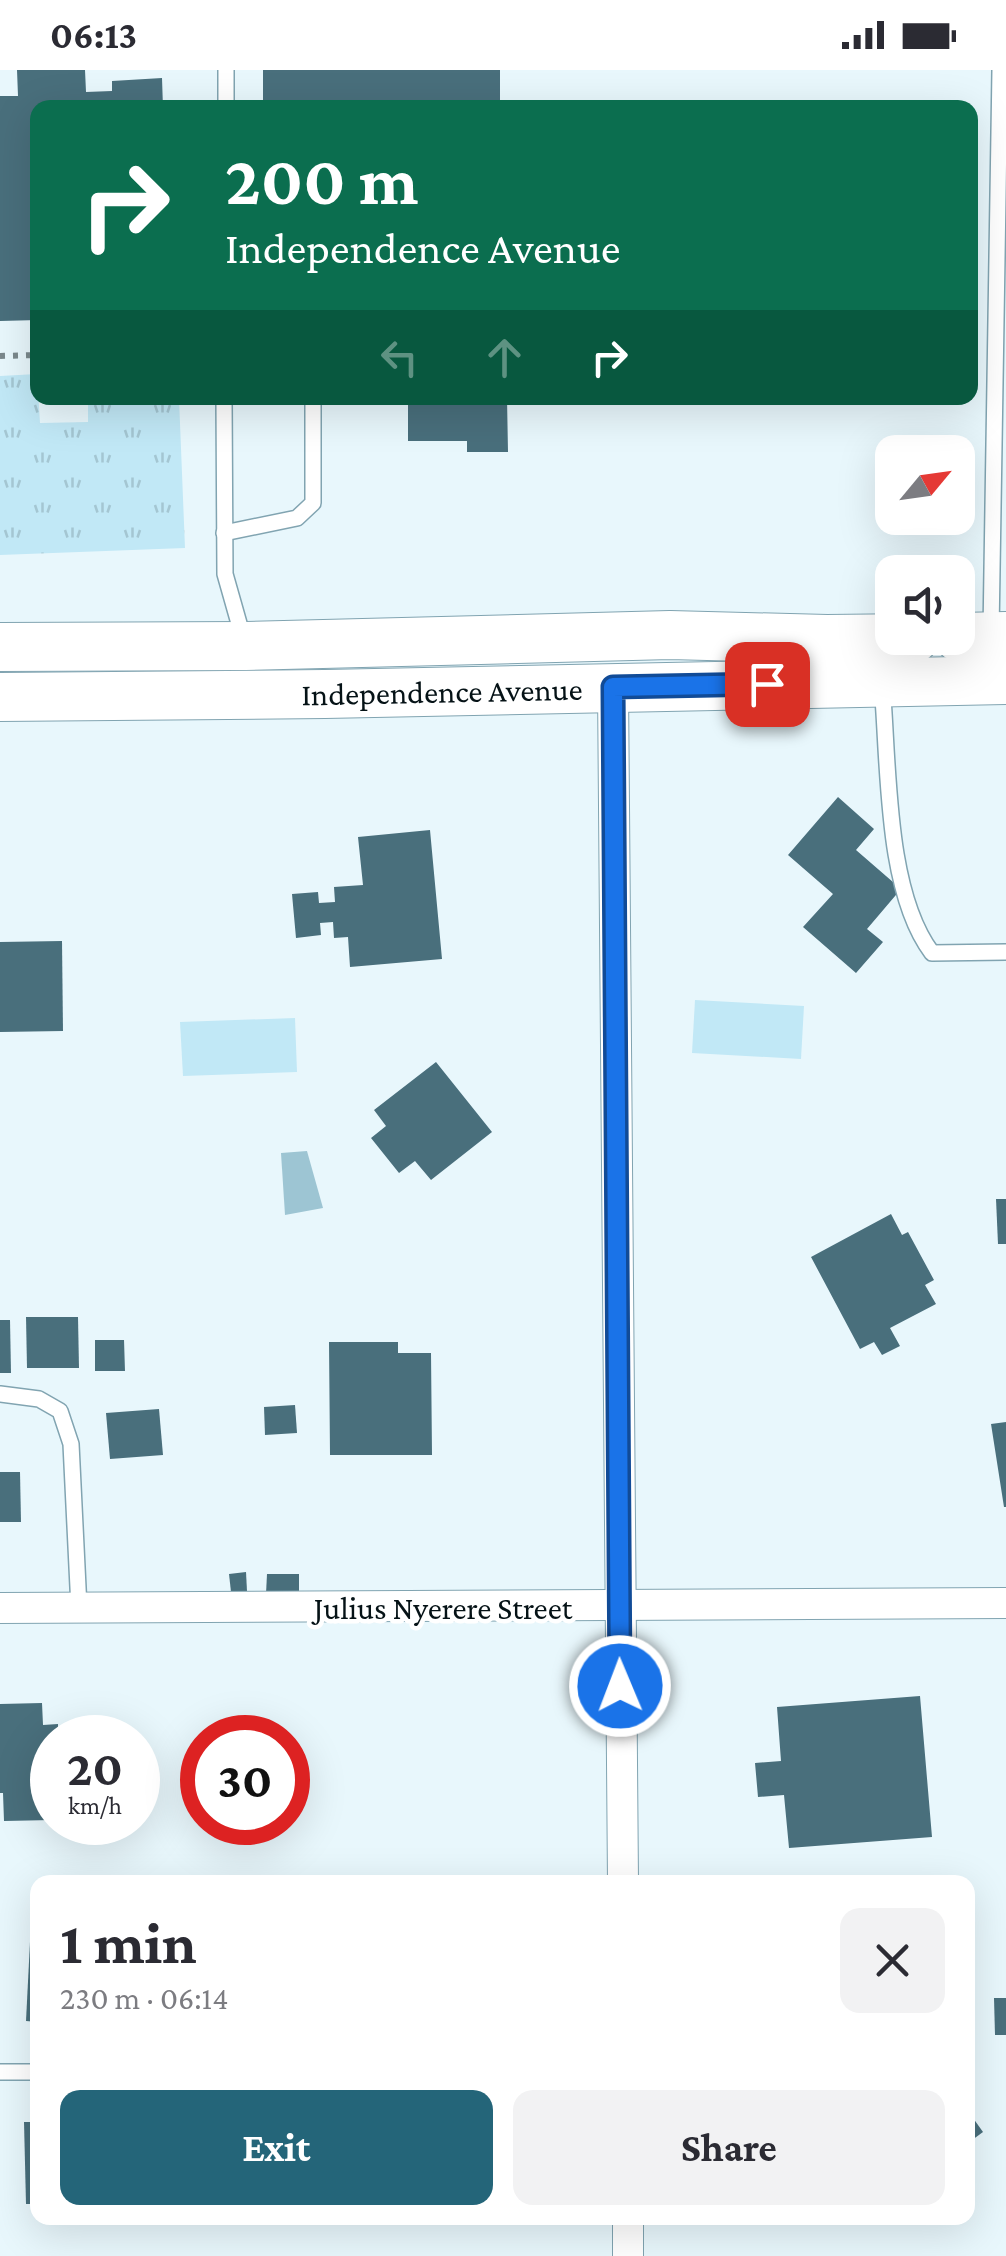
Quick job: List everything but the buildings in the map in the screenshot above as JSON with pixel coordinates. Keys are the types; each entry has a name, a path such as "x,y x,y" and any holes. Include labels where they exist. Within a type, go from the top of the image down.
{"main road":[{"name":"Independence Avenue","path":"0,647 246,646 651,636 875,638"},
{"name":"Independence Avenue","path":"0,696 325,694 882,681 990,647"}],"street":[{"path":"613,687 623,1875"},
{"name":"Julius Nyerere Street","path":"0,1608 1006,1603"},
{"path":"628,2225 628,2256"}],"lane":[{"path":"226,70 226,100"},
{"path":"990,647 1003,117 1000,70"},
{"path":"224,405 226,574 246,646"},
{"path":"224,533 297,518 313,503 314,405"},
{"path":"882,681 897,863 904,902 916,933 932,954 1006,952"},
{"path":"0,1394 40,1399 60,1411 71,1444 79,1608"},
{"path":"0,2072 30,2072"}],"path":[{"path":"0,356 30,355"}],"green space":[{"path":"30,374 30,405 39,405 40,423 88,422 88,405 179,405 185,548 0,555 0,376"},
{"path":"695,1000 804,1006 801,1059 692,1053"},
{"path":"295,1018 297,1072 183,1076 180,1022"}],"shaded area":[{"path":"307,1151 323,1208 285,1215 281,1153"}],"route":[{"path":"620,1686 613,687 767,684"}]}
